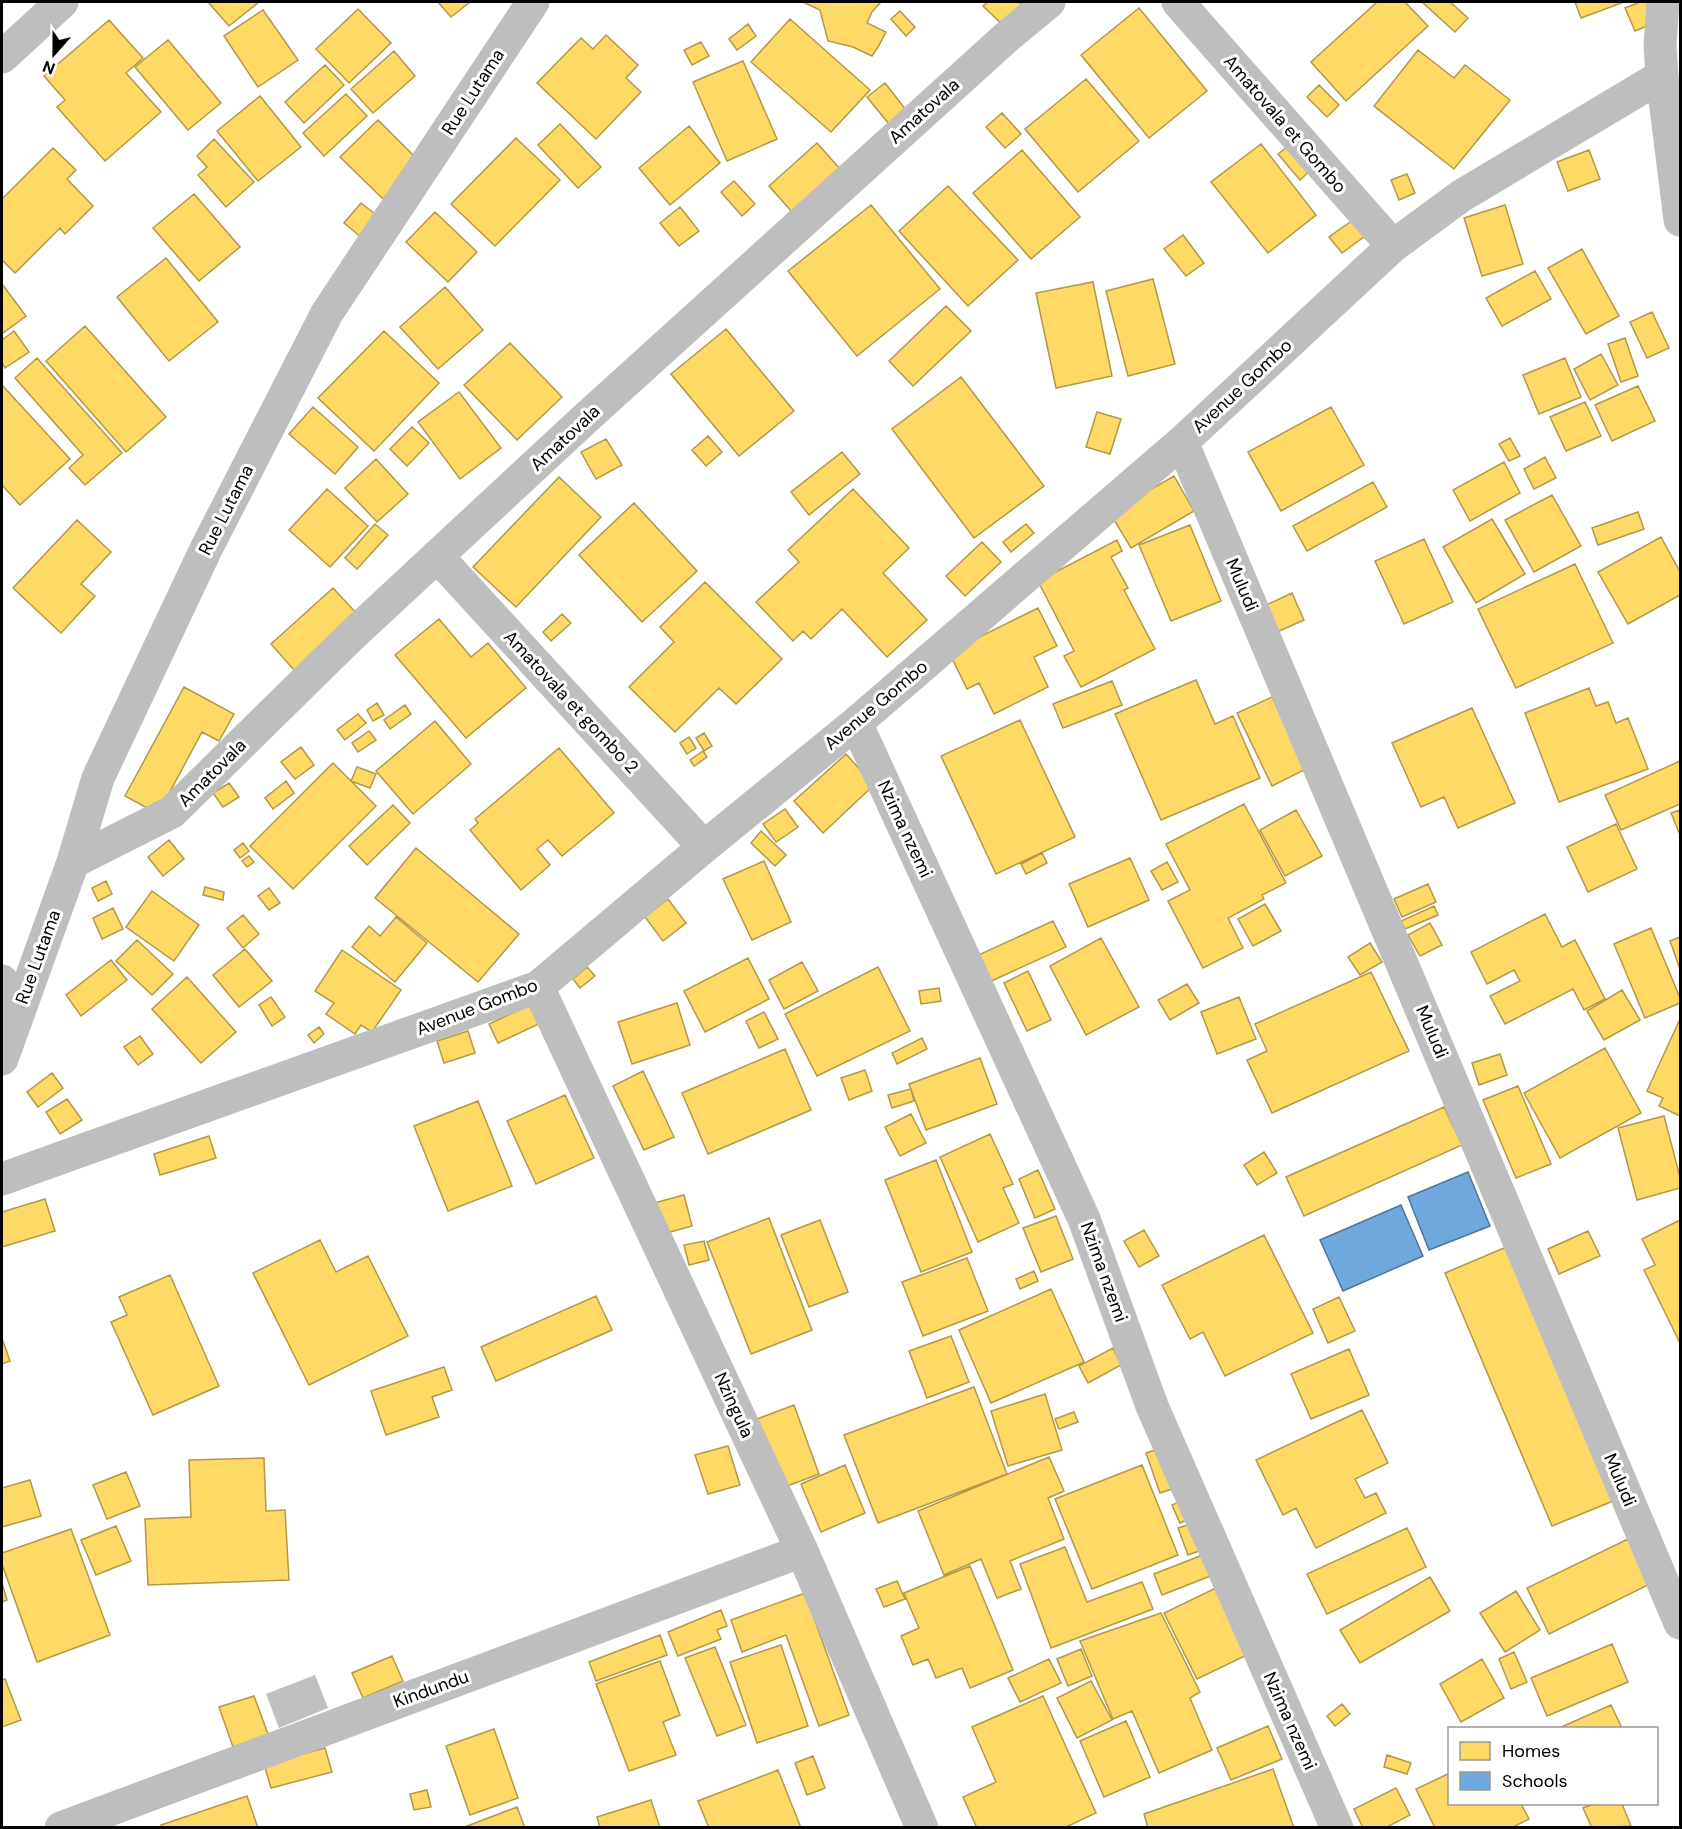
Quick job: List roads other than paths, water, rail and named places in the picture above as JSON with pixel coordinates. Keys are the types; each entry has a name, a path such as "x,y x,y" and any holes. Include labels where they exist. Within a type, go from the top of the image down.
{"street":[{"path":"2,57 62,2"},
{"name":"Rue Lutama","path":"2,1059 73,862 98,778 206,549 327,313 533,2"},
{"name":"Amatovala","path":"73,862 172,812 348,639 587,417 1008,35 1049,2"},
{"name":"Amatovala et Gombo","path":"1178,2 1393,246"},
{"path":"1663,2 1680,220"},
{"name":"Avenue Gombo","path":"2,1179 538,987 856,723 1182,442 1393,246 1668,48"},
{"name":"Muludi","path":"1182,442 1680,1623"},
{"name":"Amatovala et gombo 2","path":"438,556 704,847"},
{"name":"Nzima nzemi","path":"856,723 1084,1219 1152,1407 1337,1827"},
{"path":"2,981 18,1013"},
{"name":"Nzingula","path":"538,987 802,1551 922,1827"},
{"name":"Kindundu","path":"61,1827 802,1551"}]}
